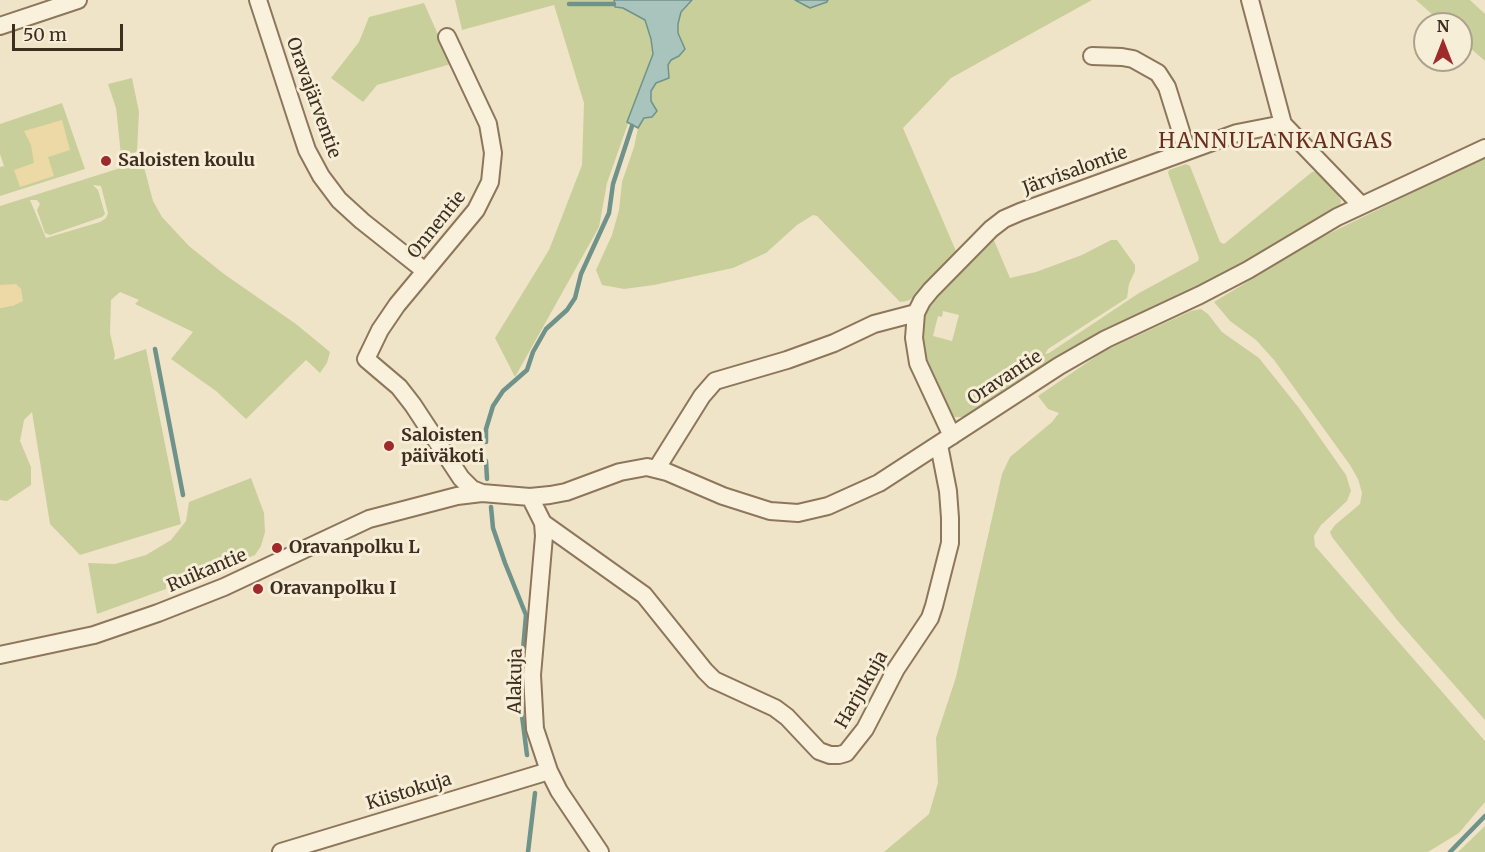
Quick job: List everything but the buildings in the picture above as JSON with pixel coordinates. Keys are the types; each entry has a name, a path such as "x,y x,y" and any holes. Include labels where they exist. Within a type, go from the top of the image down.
{"street":[{"path":"0,26 78,0"},
{"name":"Oravajärventie","path":"258,0 301,132 321,176 339,200 425,271"},
{"path":"1250,0 1283,124 1361,206"},
{"name":"Onnentie","path":"447,37 488,124 492,141 493,167 486,194 476,210 388,318 366,359 399,387 461,478 472,489 482,493"},
{"path":"1092,56 1133,59 1158,73 1167,87 1187,151"},
{"name":"Järvisalontie","path":"916,313 931,290 991,229 1004,219 1237,133 1283,124"},
{"name":"Oravantie","path":"530,497 566,492 631,469 657,468 747,505 770,511 798,513 812,511 879,483 1081,352 1248,270 1313,230 1485,148"},
{"path":"657,468 702,396 715,381 787,360 834,343 874,324 916,313 914,338 918,363 946,440"},
{"name":"Harjukuja","path":"543,523 644,595 714,680 775,708 787,717 819,751 839,755 846,753 865,729 896,669 930,618 948,554 950,535 946,440"},
{"name":"Ruikantie","path":"0,655 94,635 158,613 224,587 369,519 457,496 482,493 530,497"},
{"name":"Alakuja","path":"530,497 543,523 544,536 532,694 535,729 549,771 559,791 600,852"},
{"name":"Kiistokuja","path":"280,852 549,771"}],"green space":[{"path":"455,0 614,0 645,20 651,39 653,53 607,183 599,227 515,377 495,338 549,250 582,165 584,103 554,5 462,30"},
{"path":"692,0 795,0 810,8 828,0 1092,0 951,78 903,128 956,251 915,297 900,302 817,216 813,215 797,225 766,253 733,268 624,289 602,285 596,270 612,235 619,210 622,182 638,128 651,101 651,91 656,83 669,78 668,65 671,60 679,56 682,41 678,33 678,24 681,12"},
{"path":"1416,0 1470,0 1485,14 1485,61 1473,50 1473,12 1430,12"},
{"path":"424,3 451,64 377,85 363,102 331,78 359,42 369,17"},
{"path":"132,78 139,112 137,152 121,155 116,108 108,84"},
{"path":"62,103 85,169 0,196 0,167 4,166 0,154 0,124"},
{"path":"1485,157 1485,720 1397,620 1332,537 1330,532 1335,525 1360,504 1362,493 1358,479 1274,360 1256,340 1230,321 1214,302 1316,240"},
{"path":"141,163 153,201 162,217 189,246 224,274 296,324 330,352 327,363 320,373 306,360 246,419 216,391 171,359 193,332 135,304 139,300 120,292 111,300 110,333 114,360 146,349 181,524 80,555 50,524 32,412 24,420 20,441 31,467 31,485 7,501 0,500 0,308 15,305 8,286 0,285 0,206","holes":["93,185 101,186 108,213 106,218 100,222 46,238 30,200 37,200 40,204 37,210 45,233 50,235 102,217 105,214 98,190"]},
{"path":"1186,164 1190,166 1220,242 1224,244 1312,172 1319,171 1337,192 1341,201 1340,206 1334,212 1244,264 1122,324 965,417 952,417 936,392 923,352 921,321 928,304 993,238 1010,278 1036,272 1082,255 1111,240 1117,240 1135,265 1127,298 1048,349 1045,354 1049,353 1139,293 1198,261 1199,258 1168,173 1169,170","holes":["943,311 959,315 952,341 933,336 938,316 942,317"]},
{"path":"1201,309 1222,332 1259,358 1299,408 1346,475 1351,491 1347,501 1321,525 1314,536 1315,546 1485,741 1485,802 1459,833 1428,852 884,852 929,814 938,783 936,738 956,677 1002,474 1010,457 1052,422 1059,413 1048,409 1038,396 1104,351 1191,311"},
{"path":"251,478 264,513 265,532 261,546 255,555 212,572 173,578 166,582 166,589 97,614 88,563 115,564 146,555 171,540 186,521 189,502"},
{"path":"1485,826 1485,852 1458,852"}],"sand":[{"path":"62,120 70,150 48,157 54,176 20,187 14,170 34,163 31,145 24,131"},
{"path":"16,284 21,289 23,301 0,308 0,285"}],"water":[{"path":"614,0 692,0 681,12 678,24 678,33 685,49 668,65 669,78 656,83 651,91 651,101 657,111 652,117 644,118 638,128 627,122 653,54 651,39 645,20 623,8 615,7"},
{"path":"795,0 828,0 810,8"}],"waterway":[{"path":"569,4 614,4"},
{"path":"486,442 486,429 493,406 503,391 527,370 533,352 546,329 567,310 575,298 581,274 609,213 613,184 632,126"},
{"path":"155,349 183,495"},
{"path":"486,461 487,479"},
{"path":"491,507 493,528 526,615 521,673 521,708 527,755"},
{"path":"528,852 535,793"},
{"path":"1450,852 1485,816"}],"place":[{"name":"Saloisten koulu","path":"106,161"},
{"name":"Saloisten päiväkoti","path":"389,446"},
{"name":"Oravanpolku L","path":"277,548"},
{"name":"Oravanpolku I","path":"258,589"}],"district":[{"name":"HANNULANKANGAS","path":"1276,142"}]}
